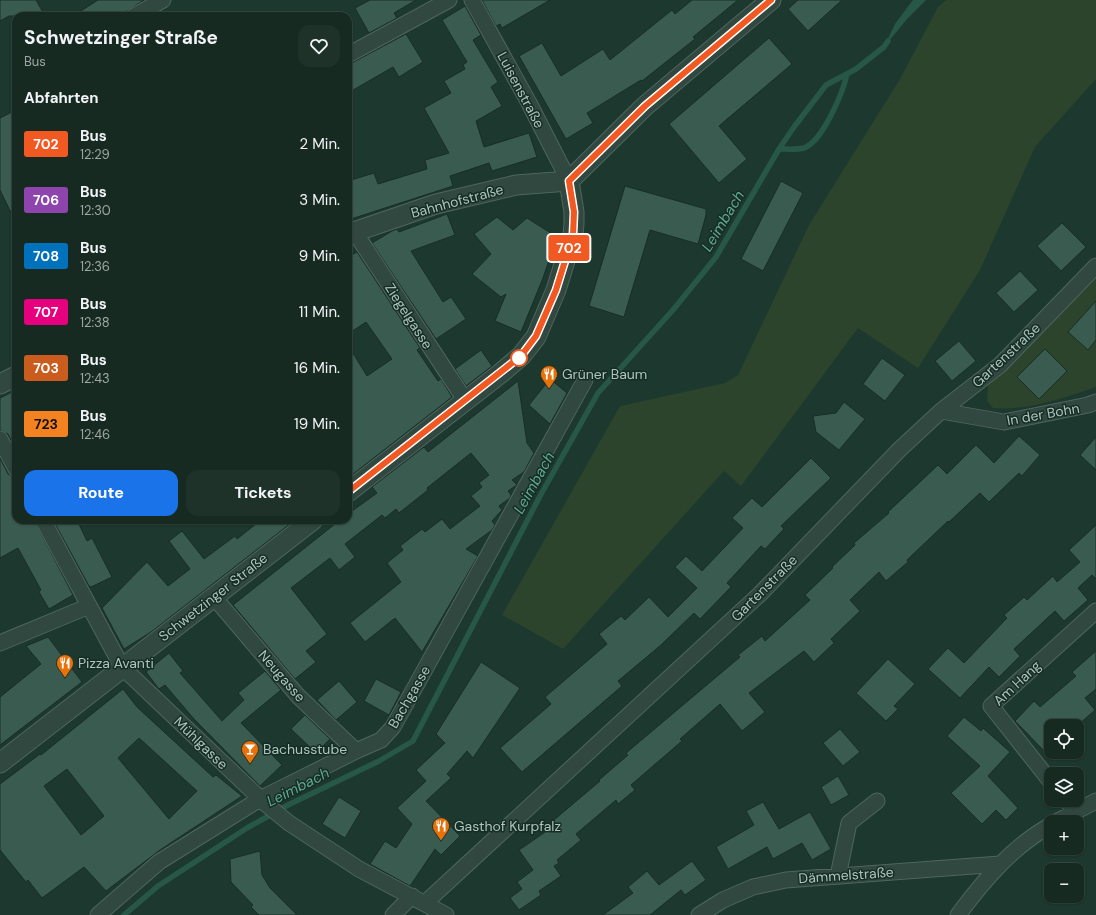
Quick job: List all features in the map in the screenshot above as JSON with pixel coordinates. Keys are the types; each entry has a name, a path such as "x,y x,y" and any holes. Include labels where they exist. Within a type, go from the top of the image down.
{"street":[{"path":"141,12 163,0"},
{"path":"352,53 449,0"},
{"name":"Luisenstraße","path":"472,0 529,103 569,181"},
{"path":"352,489 521,356 536,336 556,290 573,235 574,212 569,181 645,106 771,0"},
{"name":"Bahnhofstraße","path":"352,232 436,204 509,187 569,181"},
{"name":"Ziegelgasse","path":"352,233 465,400"},
{"name":"Gartenstraße","path":"393,915 419,900 760,594 900,449 941,411 1000,365 1096,266"},
{"path":"0,384 12,378"},
{"name":"Bachgasse","path":"98,915 159,862 263,802 356,751 382,740 393,727 586,380"},
{"name":"In der Bohn","path":"941,411 1004,422 1088,406 1096,402"},
{"path":"0,439 12,462"},
{"name":"Mühlgasse","path":"45,524 122,668 263,802 289,823 358,869 419,900"},
{"name":"Schwetzinger Straße","path":"0,763 213,596 308,524"},
{"name":"Neugasse","path":"213,596 298,696 356,751"},
{"path":"0,642 89,606"},
{"name":"Am Hang","path":"1044,773 991,706 1096,611"},
{"path":"838,876 849,823 877,801"},
{"path":"1084,803 1096,801"},
{"path":"1062,815 1069,807"},
{"path":"958,915 1000,864 1036,833 1044,829"},
{"name":"Dämmelstraße","path":"699,915 723,900 753,887 786,880 1000,864"},
{"path":"419,900 446,915"}],"shaded area":[{"path":"913,0 926,0 907,19 884,47 895,24"},
{"path":"946,0 1096,0 1096,79 1035,147 980,270 918,368 858,328 741,486 724,471 563,649 502,615 620,406 725,383 738,375 809,225 900,79 938,7"},
{"path":"1096,279 1096,387 1032,406 1019,408 993,408 987,401 988,385"}],"building":[{"path":"0,0 36,0 43,12 12,12 12,16 0,21"},
{"path":"98,0 144,0 125,12 79,12"},
{"path":"370,0 416,0 394,13 397,18 369,33 355,8"},
{"path":"482,0 550,0 502,28 500,24 496,26"},
{"path":"692,0 738,0 693,37 695,39 642,81 641,80 587,113 593,123 566,139 519,56 542,43 561,76 603,49 610,60 672,10 675,14"},
{"path":"798,0 842,0 808,31 788,9"},
{"path":"465,6 481,35 473,40 498,82 491,87 502,106 476,121 484,147 529,133 537,157 492,171 489,163 450,176 453,186 352,219 352,180 374,173 378,184 427,169 425,160 449,153 424,108 451,93 444,81 465,69 463,65 467,62 442,20"},
{"path":"406,34 423,62 399,77 393,67 352,91 352,63"},
{"path":"769,38 792,64 719,126 747,159 719,183 669,124"},
{"path":"12,112 12,215 0,190 0,118"},
{"path":"781,181 803,193 763,271 741,259"},
{"path":"625,186 706,209 706,215 698,244 650,230 624,317 589,306"},
{"path":"447,214 455,235 411,251 443,302 451,297 466,319 436,339 372,243 397,229 399,232"},
{"path":"497,217 513,230 527,218 557,237 543,278 521,332 495,321 506,294 501,297 472,274 491,254 474,234"},
{"path":"1062,223 1086,247 1061,271 1037,246"},
{"path":"357,252 420,348 417,350 438,381 441,379 452,397 352,475 352,352 367,376 392,359 366,322 352,331 352,255"},
{"path":"1020,271 1038,290 1014,312 996,293"},
{"path":"1096,301 1096,340 1088,350 1068,332"},
{"path":"959,341 976,361 952,381 935,361"},
{"path":"1045,349 1067,371 1039,399 1017,377"},
{"path":"481,350 492,366 466,386 455,369"},
{"path":"882,358 905,375 885,401 863,384"},
{"path":"550,379 567,393 550,424 529,405"},
{"path":"518,381 527,443 534,453 524,472 512,480 517,485 508,491 511,495 510,498 499,506 502,510 492,521 495,525 492,530 466,549 478,556 422,652 395,618 365,642 350,623 401,582 387,563 403,550 400,546 422,529 425,532 442,519 450,529 480,506 471,496 482,487 479,483 489,475 471,453 427,488 428,490 399,513 396,509 385,518 382,515 345,544 355,557 339,570 330,558 291,588 327,634 306,651 316,662 295,679 233,605 335,524 352,524 352,511 377,493 372,487 424,447 428,452"},
{"path":"12,392 12,442 8,434 0,430 0,398"},
{"path":"844,402 865,419 839,450 816,432 813,416 836,413"},
{"path":"1019,436 1040,455 1022,476 1019,473 989,502 980,493 949,522 948,521 907,560 908,562 886,581 879,572 850,600 860,611 831,639 834,643 814,662 804,651 749,693 765,712 742,731 720,704 680,739 682,741 631,785 635,790 618,804 616,800 576,834 581,840 557,860 559,863 554,866 561,876 539,891 541,895 519,910 510,898 522,889 517,882 533,870 519,850 551,828 548,825 600,781 599,780 628,755 626,753 740,657 738,655 762,636 765,641 810,600 805,595 855,545 854,543 889,513 888,512 938,465 947,474 976,445 994,463"},
{"path":"1096,437 1096,470 1080,455"},
{"path":"0,458 8,474 12,476 12,524 36,524 73,595 49,609 39,592 41,590 18,548 0,558"},
{"path":"811,458 831,478 781,526 784,529 765,549 761,546 727,583 731,587 700,619 694,613 661,645 618,681 622,686 522,772 500,748 551,704 545,697 607,644 599,634 621,616 625,620 649,597 668,617 697,588 675,567 686,556 702,571 743,528 732,518 752,498 762,507"},
{"path":"55,524 79,524 87,541 92,538 112,577 91,587 89,586"},
{"path":"256,524 290,524 151,632 124,649 102,608 147,562 168,586 190,569 169,541 182,531 204,559 235,536 237,539"},
{"path":"1096,525 1096,579 1092,575 1078,588 1088,600 1064,621 1055,611 1014,649 1020,656 999,677 989,667 960,698 928,669 948,648 964,663 1007,618 1004,615 1024,597 1027,600 1053,576 1057,582 1080,562 1069,550"},
{"path":"48,637 82,682 0,745 0,697 41,664 26,646"},
{"path":"1096,651 1096,689 1085,698 1095,710 1084,720 1044,719 1044,751 1015,721 1034,701 1040,707 1076,676 1072,672"},
{"path":"169,653 183,671 180,673 222,721 244,700 238,693 265,671 281,690 241,723 282,765 260,786 194,719 165,685 159,689 146,672"},
{"path":"888,659 915,684 894,706 898,709 886,721 856,693"},
{"path":"481,662 520,688 473,758 467,751 447,774 451,778 426,801 460,836 441,855 435,849 410,886 370,864 385,841 396,848 412,824 397,808 426,781 416,770 445,743 436,734"},
{"path":"376,679 401,692 389,715 364,701"},
{"path":"339,681 357,702 336,720 317,700"},
{"path":"123,689 137,707 213,777 216,775 242,796 160,850 106,891 84,867 42,898 28,880 26,882 0,850 0,784 40,754 41,755","holes":["139,738 197,791 169,819 118,758","67,769 104,816 81,835 44,786"]},
{"path":"305,715 330,739 316,753 291,729"},
{"path":"964,717 981,731 983,728 1010,752 988,776 1018,808 1006,820 996,810 982,824 951,793 980,766 947,736"},
{"path":"840,729 860,752 843,766 823,743"},
{"path":"838,776 849,795 831,805 821,787"},
{"path":"339,797 361,811 345,838 322,824"},
{"path":"763,802 779,829 810,812 831,849 812,860 802,843 773,859 767,847 728,869 716,847 754,825 746,811"},
{"path":"260,851 262,875 270,888 297,915 259,915 251,907 253,905 231,882 230,859"},
{"path":"692,861 706,880 685,895 681,890 650,915 603,915 633,893 628,887 647,871 659,885"}],"waterway":[{"name":"Leimbach","path":"124,915 158,886 247,828 286,806 379,761 413,741 540,496 598,393 673,310 716,257 779,149 826,85 856,69 884,47 888,41"},
{"path":"779,149 804,148 811,144 825,126 831,115 837,103 847,74"}],"bus line":[{"name":"702","path":"352,489 521,356 536,336 556,290 573,235 574,212 569,181 645,106 771,0"}],"place":[{"name":"Grüner Baum","path":"549,389"},
{"name":"Pizza Avanti","path":"65,678"},
{"name":"Bachusstube","path":"250,764"},
{"name":"Gasthof Kurpfalz","path":"441,841"}]}
